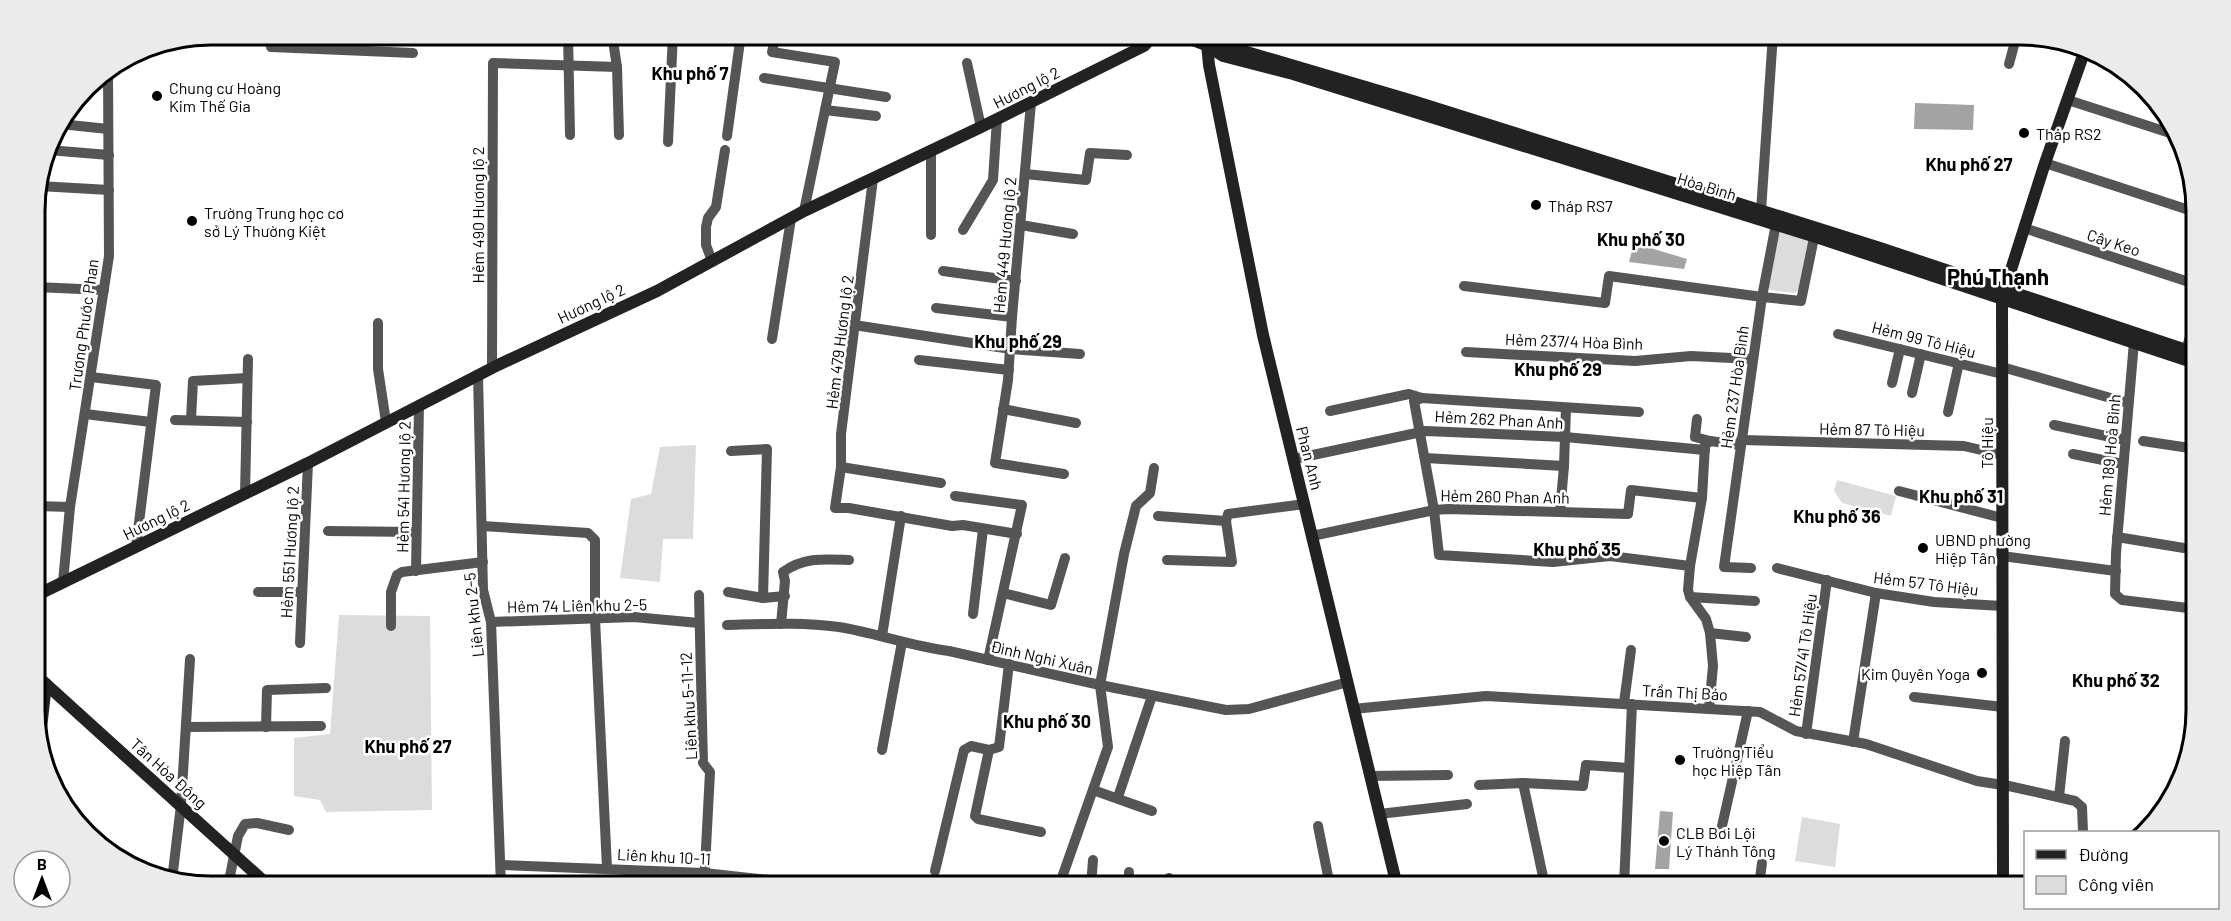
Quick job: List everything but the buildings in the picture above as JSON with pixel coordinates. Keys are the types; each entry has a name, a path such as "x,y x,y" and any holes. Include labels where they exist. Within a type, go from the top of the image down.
{"main road":[{"name":"Hương lộ 2","path":"45,591 308,463 492,368 657,291 804,211 981,127 1145,45"},
{"name":"Phan Anh","path":"1207,45 1209,65 1263,335 1394,876"},
{"name":"Hòa Bình","path":"1212,45 1223,56 1293,74 1761,211 1815,232 2186,355"},
{"name":"Tô Hiệu","path":"2003,876 2003,294 2045,163 2082,58"},
{"name":"Hòa Bình","path":"1531,143 1776,224 1815,232"},
{"name":"Hòa Bình","path":"2003,294 2134,342 2186,355"},
{"name":"Tân Hòa Đông","path":"45,683 258,876"}],"street":[{"path":"568,45 570,135"},
{"path":"614,45 617,67 619,135"},
{"path":"668,142 673,45"},
{"path":"727,136 739,45"},
{"path":"774,45 772,52 836,62 804,211"},
{"path":"1761,211 1772,45"},
{"path":"2009,64 2012,45"},
{"path":"271,47 412,53"},
{"name":"Hẻm 490 Hương lộ 2","path":"492,368 493,63 569,65"},
{"path":"967,63 981,127"},
{"path":"569,65 617,67"},
{"path":"764,78 886,97"},
{"name":"Trương Phước Phan","path":"63,582 70,507 109,256 108,81"},
{"path":"2068,100 2166,132"},
{"name":"Hẻm 449 Hương lộ 2","path":"1030,103 1009,370 995,461 997,464 1064,474"},
{"path":"825,110 876,116"},
{"path":"963,230 993,180 997,119"},
{"path":"69,125 108,129"},
{"path":"712,261 706,245 706,227 708,218 716,207 725,150"},
{"path":"931,150 931,235"},
{"path":"57,151 109,156"},
{"path":"1025,174 1086,180 1090,153 1127,155"},
{"path":"2045,163 2186,209"},
{"name":"Hẻm 479 Hương lộ 2","path":"873,179 863,274 854,325 841,434 841,467 836,508 901,516"},
{"path":"47,186 109,190"},
{"path":"772,339 791,219"},
{"name":"Hẻm 237 Hòa Bình","path":"1751,568 1724,567 1752,359 1776,224"},
{"path":"1021,225 1074,234"},
{"name":"Cây Keo","path":"2024,228 2186,281"},
{"path":"1464,286 1605,303 1609,276 1801,301 1815,232"},
{"path":"943,271 1016,281"},
{"path":"45,288 104,291"},
{"path":"936,308 1012,317"},
{"path":"378,324 378,369 386,422"},
{"path":"854,325 1011,349 1080,354"},
{"name":"Hẻm 99 Tô Hiệu","path":"1838,334 2002,371 2128,403"},
{"name":"Hẻm 189 Hoà Bình","path":"2134,342 2117,537 2115,594 2118,598 2186,608"},
{"path":"1892,383 1900,349"},
{"name":"Hẻm 237/4 Hòa Bình","path":"1466,352 1635,361 1691,356 1752,359"},
{"path":"1912,393 1921,354"},
{"path":"245,494 248,359"},
{"path":"919,360 1009,370"},
{"path":"1948,412 1959,363"},
{"name":"Liên khu 2-5","path":"478,375 483,590 492,622 501,876"},
{"path":"91,377 156,385 136,547"},
{"path":"191,419 193,381 248,378"},
{"path":"1330,411 1408,394 1422,398 1639,412"},
{"path":"1422,398 1414,401 1434,510 1439,555 1553,562 1610,556 1690,566"},
{"name":"Hẻm 541 Hương lộ 2","path":"416,571 419,405"},
{"path":"1560,512 1566,408"},
{"path":"1003,409 1076,423"},
{"path":"85,414 151,422"},
{"path":"1697,419 1695,437 1707,446 1702,498 1690,566 1690,597 1706,619 1710,633 1713,666 1709,709"},
{"path":"175,420 247,422"},
{"path":"2054,425 2125,440"},
{"name":"Hẻm 262 Phan Anh","path":"1294,459 1420,431 1707,446 1741,443"},
{"path":"2142,441 2186,448"},
{"name":"Hẻm 87 Tô Hiệu","path":"1741,443 1964,446 2002,455"},
{"path":"731,451 767,449 763,598"},
{"path":"2073,454 2123,464"},
{"path":"1425,458 1564,466"},
{"name":"Hẻm 551 Hương lộ 2","path":"300,643 308,463"},
{"path":"841,467 941,483"},
{"path":"1063,876 1108,747 1100,685 1124,554 1136,506 1150,493 1154,468"},
{"name":"Hẻm 260 Phan Anh","path":"1312,536 1434,510 1628,514 1631,490 1702,498"},
{"path":"1899,491 2002,518"},
{"path":"955,495 1022,505 988,660"},
{"path":"1167,560 1232,562 1226,521 1228,514 1305,504"},
{"path":"45,506 70,507"},
{"path":"882,636 901,516 952,526 983,528 1017,534"},
{"path":"1158,516 1226,521"},
{"path":"482,526 588,533 595,540 595,619 607,868"},
{"path":"973,614 983,528"},
{"path":"328,531 416,532"},
{"path":"2117,537 2186,548"},
{"path":"2002,556 2116,571"},
{"path":"1003,594 1051,605 1065,558"},
{"path":"781,624 786,581 783,572 802,561 849,560"},
{"path":"391,626 391,592 396,575 402,572 483,562"},
{"name":"Hẻm 57 Tô Hiệu","path":"1777,568 1876,594 1934,602 2002,606"},
{"name":"Hẻm 57/41 Tô Hiệu","path":"1806,734 1827,580"},
{"path":"258,592 302,592"},
{"path":"728,592 763,598 785,596"},
{"path":"1853,742 1876,594"},
{"name":"Liên khu 5-11-12","path":"699,595 703,763 710,772 704,873"},
{"path":"1690,597 1755,601"},
{"name":"Hẻm 74 Liên khu 2-5","path":"492,622 634,617 699,623"},
{"name":"Đình Nghi Xuân","path":"727,625 781,624 838,627 1209,708 1249,709 1348,682"},
{"path":"1710,633 1746,637"},
{"path":"882,750 902,642"},
{"path":"1624,876 1631,650"},
{"path":"173,871 181,806 190,659"},
{"path":"935,871 964,750 971,746 989,750 999,747 1009,664"},
{"path":"266,727 267,690 326,688"},
{"path":"1118,797 1152,696"},
{"name":"Trần Thị Báo","path":"1353,709 1486,696 1766,713 1784,726 1806,734 1886,750 1977,781 2059,796"},
{"path":"1914,697 2003,707"},
{"path":"1722,826 1748,711"},
{"path":"186,727 321,726"},
{"path":"2065,741 2059,796 2080,804 2083,831"},
{"path":"989,750 975,816 978,819 1041,832"},
{"path":"1479,785 1524,783 1583,786 1586,765 1629,768"},
{"path":"1370,776 1448,775"},
{"path":"1524,783 1543,876"},
{"path":"1093,790 1152,811"},
{"path":"1379,814 1467,804"},
{"path":"230,876 238,836 245,824 257,823 289,830"},
{"path":"1318,826 1328,876"},
{"path":"1092,876 1093,860"},
{"path":"1760,876 1762,863"},
{"name":"Liên khu 10-11","path":"501,865 607,868 727,876"},
{"path":"1130,872 1130,876"}],"green space":[{"path":"1780,231 1809,238 1799,290 1794,293 1768,288"},
{"path":"696,445 693,539 663,539 660,582 620,578 631,499 651,494 660,447"},
{"path":"1837,480 1896,496 1891,516 1842,503 1834,491"},
{"path":"339,615 430,616 432,810 326,812 320,800 294,796 294,738 330,734"},
{"path":"1802,817 1840,824 1835,867 1795,861"}],"shaded area":[{"path":"1915,103 1974,105 1973,130 1914,129"},
{"path":"1634,243 1687,259 1684,269 1629,262"},
{"name":"CLB Bơi Lội Lý Thánh Tông","path":"1660,811 1673,812 1669,869 1655,869"}],"place":[{"name":"Chung cư Hoàng Kim Thế Gia","path":"157,96"},
{"name":"Tháp RS2","path":"2024,133"},
{"name":"Tháp RS7","path":"1536,205"},
{"name":"Trường Trung học cơ sở Lý Thường Kiệt","path":"192,221"},
{"name":"UBND phường Hiệp Tân","path":"1923,548"},
{"name":"Kim Quyên Yoga","path":"1982,673"},
{"name":"Trường Tiểu học Hiệp Tân","path":"1680,760"},
{"name":"CLB Bơi Lội Lý Thánh Tông","path":"1664,841"}],"district":[{"name":"Khu phố 7","path":"690,73"},
{"name":"Khu phố 27","path":"1969,164"},
{"name":"Khu phố 30","path":"1641,239"},
{"name":"Phú Thạnh","path":"1998,276"},
{"name":"Khu phố 29","path":"1018,341"},
{"name":"Khu phố 29","path":"1558,369"},
{"name":"Khu phố 31","path":"1961,496"},
{"name":"Khu phố 36","path":"1837,516"},
{"name":"Khu phố 35","path":"1577,549"},
{"name":"Khu phố 32","path":"2116,680"},
{"name":"Khu phố 30","path":"1047,721"},
{"name":"Khu phố 27","path":"408,746"}]}
